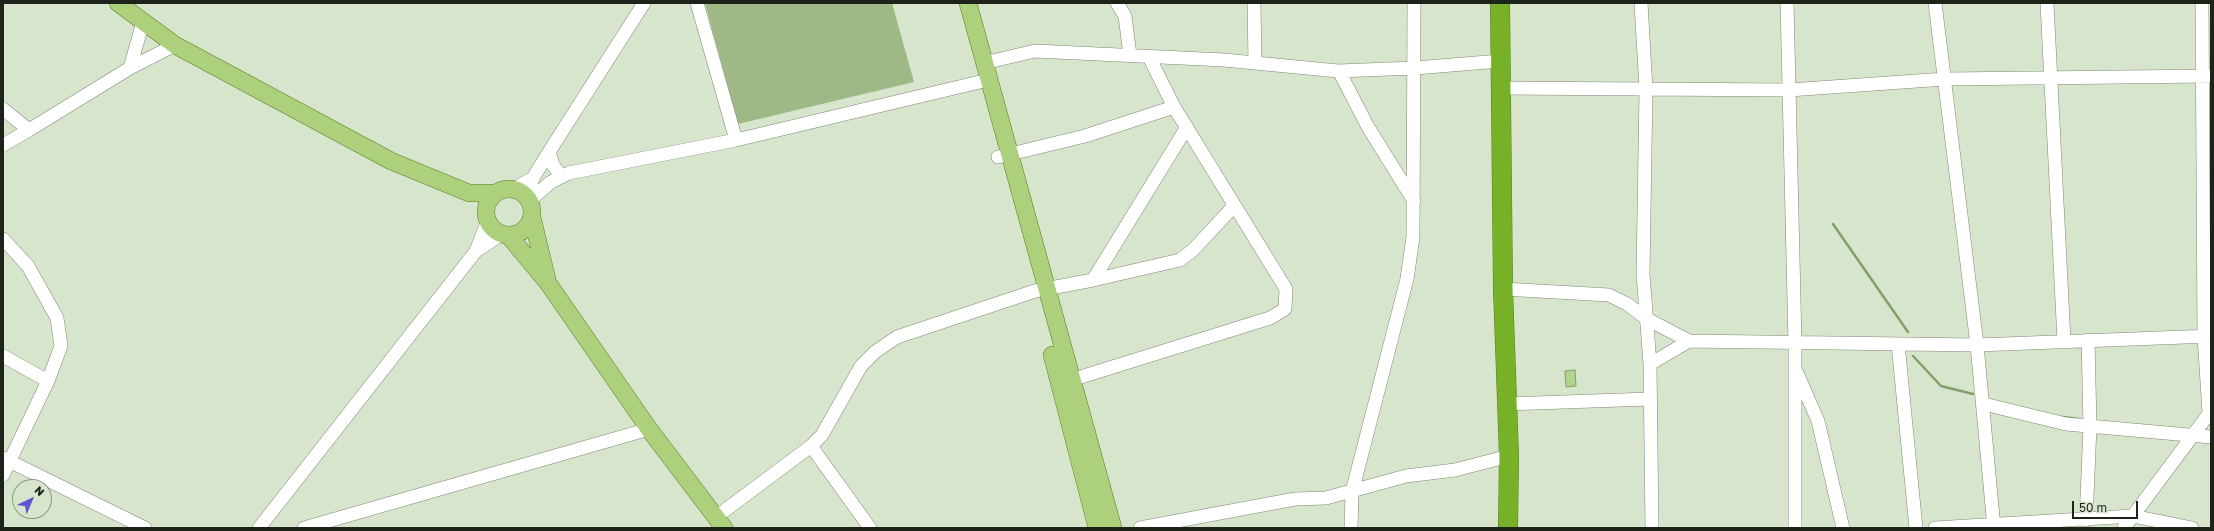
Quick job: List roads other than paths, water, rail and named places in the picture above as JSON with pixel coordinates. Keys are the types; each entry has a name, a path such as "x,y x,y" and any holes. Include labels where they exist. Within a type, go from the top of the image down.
{"highway":[{"path":"1500,3 1502,288 1509,456 1508,528"}],"main road":[{"path":"118,3 175,45 390,161 469,193 495,193 507,189 525,201 548,283"},
{"path":"958,3 984,81 1040,290 1097,528"},
{"path":"968,3 984,63 984,81"},
{"path":"469,193 486,218 492,230 505,235 548,283 649,429 720,523"},
{"path":"486,218 489,198 495,193"},
{"path":"505,235 524,230 525,201"},
{"path":"1040,290 1071,380 1113,528"}],"street":[{"path":"525,201 533,178 644,3"},
{"path":"697,3 736,140"},
{"path":"1117,3 1125,16 1130,55"},
{"path":"1254,3 1255,63"},
{"path":"1351,528 1352,492 1407,279 1413,237 1415,68 1414,3"},
{"path":"1641,3 1646,89 1643,274 1650,364 1652,528"},
{"path":"1787,3 1795,342 1796,528"},
{"path":"1936,3 1984,404 1994,527"},
{"path":"2047,3 2064,341"},
{"path":"2124,528 2210,412 2207,336 2206,76 2202,3"},
{"path":"130,68 143,22"},
{"path":"3,144 29,130 130,68 175,45"},
{"path":"984,63 1035,51 1255,63 1339,71 1415,68 1500,61"},
{"path":"1071,380 1270,318 1284,309 1286,289 1174,107 1149,58"},
{"path":"1339,71 1368,127 1414,201"},
{"path":"1501,88 1789,90 1945,79 2206,76"},
{"path":"525,201 561,176 736,140 984,81"},
{"path":"1003,156 1085,136 1174,107"},
{"path":"3,110 29,130"},
{"path":"1093,280 1187,127"},
{"path":"549,152 553,165 561,176"},
{"path":"720,523 811,446 822,434 861,366 875,352 898,337 1040,290 1093,280 1180,260 1193,250 1234,206"},
{"path":"259,528 476,251 486,218"},
{"path":"476,251 505,235"},
{"path":"3,239 28,266 57,318 61,346 48,381 6,459 3,475"},
{"path":"1502,288 1609,296 1627,304 1647,319 1689,341 1977,345 2207,336"},
{"path":"2086,520 2090,426 2088,340"},
{"path":"1650,364 1689,341"},
{"path":"1898,344 1916,528"},
{"path":"3,356 48,381"},
{"path":"1795,368 1818,421 1843,528"},
{"path":"1506,404 1650,399"},
{"path":"1984,404 2066,424 2211,437"},
{"path":"304,528 649,429"},
{"path":"811,446 870,528"},
{"path":"1140,528 1295,499 1326,498 1406,476 1455,470 1509,456"},
{"path":"6,459 145,528"},
{"path":"1936,528 1994,527 2133,516 2192,528"}],"waterway":[{"path":"1833,224 1908,332"},
{"path":"1913,356 1941,386 1973,394"},
{"path":"2063,417 2078,419"}]}
